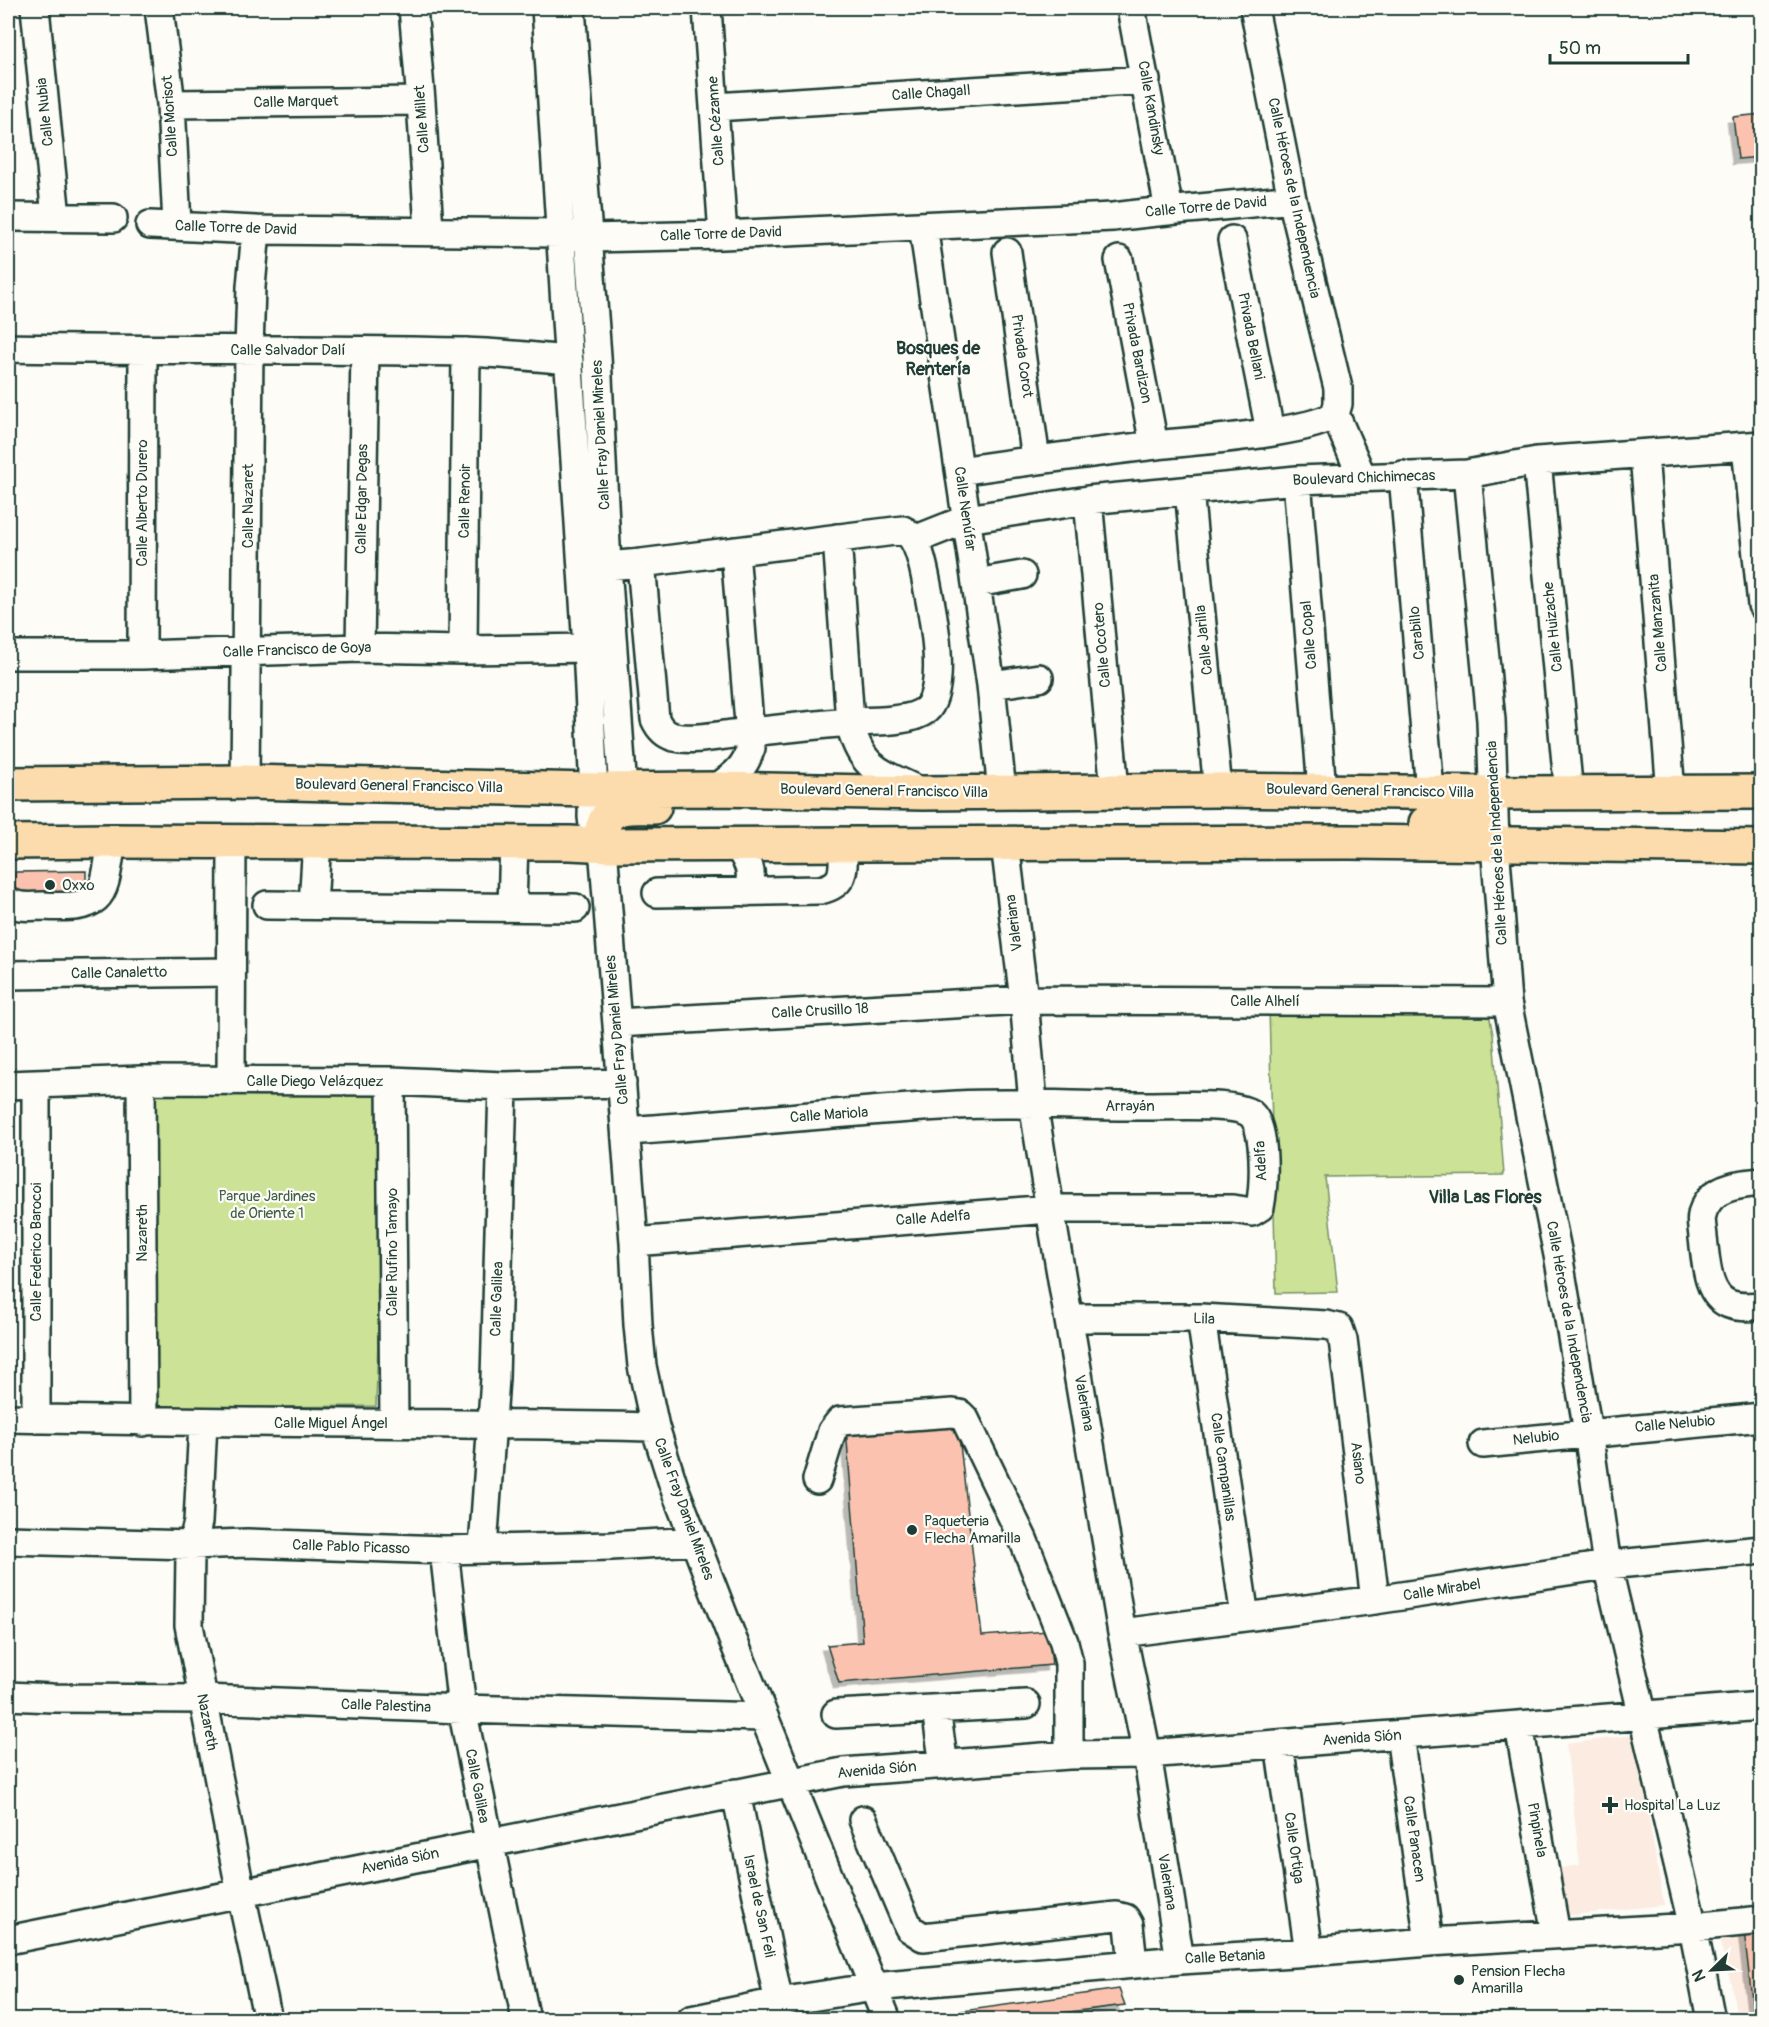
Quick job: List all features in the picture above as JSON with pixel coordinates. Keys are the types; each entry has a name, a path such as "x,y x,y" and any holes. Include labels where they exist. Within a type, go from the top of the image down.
{"main road":[{"name":"Boulevard General Francisco Villa","path":"8,784 245,782 606,822 737,845 1005,844 1359,835 1493,814 1569,794 1761,792"},
{"name":"Boulevard General Francisco Villa","path":"8,842 112,840 514,842 606,822 715,789 824,795 1115,790 1322,790 1430,791 1493,814 1761,847"},
{"path":"606,822 799,804 824,795"}],"street":[{"name":"Calle Nubia","path":"35,8 56,217"},
{"name":"Calle Morisot","path":"159,8 171,104 177,225"},
{"name":"Calle Millet","path":"413,8 429,230"},
{"name":"Calle Fray Daniel Mireles","path":"546,8 587,648 606,822"},
{"name":"Calle Fray Daniel Mireles","path":"571,8 597,356 608,566 606,822 616,1023 626,1131 642,1366 655,1427 674,1487 764,1717 887,2019"},
{"name":"Calle Cézanne","path":"707,8 723,235"},
{"name":"Calle Kandinsky","path":"1131,8 1168,210"},
{"name":"Calle Héroes de la Independencia","path":"1254,8 1292,199 1338,388 1338,410 1335,414"},
{"name":"Calle Chagall","path":"715,107 1146,80"},
{"name":"Calle Marquet","path":"171,104 421,101"},
{"name":"Calle Torre de David","path":"150,225 256,230 562,233 588,238 723,235 1113,217 1292,199"},
{"path":"8,217 113,218"},
{"name":"Calle Nenúfar","path":"923,226 991,685 1002,792"},
{"name":"Calle Nazaret","path":"245,782 249,349 256,230"},
{"name":"Privada Bellani","path":"1232,240 1270,431"},
{"name":"Privada Corot","path":"1007,252 1036,460"},
{"name":"Privada Bardizon","path":"1119,260 1154,445"},
{"name":"Calle Salvador Dalí","path":"8,348 143,351 249,349 466,352 569,360"},
{"name":"Calle Alberto Durero","path":"141,654 143,351"},
{"name":"Calle Edgar Degas","path":"360,648 365,351"},
{"name":"Calle Renoir","path":"463,650 466,352"},
{"path":"960,471 1270,431 1322,421 1335,414 1362,477"},
{"path":"1754,446 1761,604"},
{"name":"Boulevard Chichimecas","path":"914,540 967,519 1088,500 1297,480 1467,474 1537,461 1754,446"},
{"name":"Calle Manzanita","path":"1644,454 1671,793"},
{"name":"Calle Huizache","path":"1537,461 1569,794"},
{"name":"Calle Héroes de la Independencia","path":"1467,474 1491,720 1493,814 1507,1002 1558,1260 1588,1432 1607,1565 1693,1927 1711,2019"},
{"name":"Carabillo","path":"1403,475 1430,791"},
{"name":"Calle Copal","path":"1297,480 1322,790"},
{"name":"Calle Jarilla","path":"1189,490 1218,790"},
{"name":"Calle Ocotero","path":"1088,500 1115,790"},
{"path":"608,566 903,530 909,533 914,540 920,555 933,615 938,674 932,702 927,709 904,718 703,737 676,737 666,734 655,719 641,563"},
{"path":"837,538 850,722 854,742 871,766 923,793"},
{"path":"715,789 737,773 747,761 751,748 735,552"},
{"path":"976,583 1022,575"},
{"name":"Calle Francisco de Goya","path":"8,655 360,648 463,650 587,648"},
{"path":"991,685 1040,678"},
{"path":"8,795 217,795 606,822 1004,835 1182,833 1359,835"},
{"path":"824,795 1003,805 1090,802 1493,814 1761,835"},
{"path":"1493,814 1761,803"},
{"path":"8,828 606,822"},
{"path":"8,901 22,906 65,908 89,904 104,888 112,840"},
{"path":"231,1081 232,841"},
{"path":"313,905 316,841"},
{"path":"512,907 514,842"},
{"name":"Valeriana","path":"1005,844 1024,1000 1033,1103 1122,1633 1147,1754 1180,1960"},
{"path":"737,845 751,869 752,881 747,892"},
{"path":"657,893 820,890 833,887 840,882 843,845"},
{"path":"267,905 574,908"},
{"name":"Calle Canaletto","path":"8,975 231,972"},
{"name":"Calle Alhelí","path":"1024,1000 1507,1002"},
{"name":"Calle Crusillo 18","path":"616,1023 1024,1000"},
{"name":"Calle Diego Velázquez","path":"8,1085 141,1080 391,1081 503,1086 622,1083"},
{"name":"Nazareth","path":"141,1080 143,1422"},
{"name":"Calle Rufino Tamayo","path":"391,1081 394,1423"},
{"name":"Calle Federico Barocoi","path":"36,1085 36,1419"},
{"name":"Calle Galilea","path":"483,1548 495,1378 503,1086"},
{"name":"Arrayán","path":"1033,1103 1227,1107"},
{"name":"Calle Mariola","path":"626,1131 957,1105 1033,1103"},
{"name":"Adelfa","path":"1227,1107 1248,1112 1256,1119 1262,1150 1263,1191 1260,1207 1252,1212 1233,1209"},
{"path":"1761,1182 1732,1186 1712,1197 1704,1206 1701,1217 1710,1280 1720,1298 1730,1305 1761,1306"},
{"name":"Calle Adelfa","path":"634,1242 1050,1209 1233,1209"},
{"name":"Lila","path":"1069,1318 1201,1318 1326,1325 1339,1328"},
{"name":"Calle Campanillas","path":"1201,1318 1245,1617"},
{"name":"Asiano","path":"1339,1328 1343,1340 1375,1600"},
{"path":"817,1480 832,1431 840,1421 953,1413 960,1414 965,1419 1023,1539 1064,1642 1069,1663 1069,1755"},
{"name":"Calle Nelubio","path":"1588,1432 1761,1417"},
{"name":"Calle Miguel Ángel","path":"8,1418 203,1423 492,1423 655,1427"},
{"name":"Nazareth","path":"203,1423 199,1513 191,1545 188,1582 189,1624 241,1894 268,2019"},
{"name":"Nelubio","path":"1483,1443 1588,1432"},
{"name":"Calle Pablo Picasso","path":"8,1540 191,1545 247,1543 444,1550 611,1546 695,1541"},
{"name":"Calle Galilea","path":"444,1550 462,1709 526,2019"},
{"name":"Calle Mirabel","path":"1122,1633 1375,1600 1607,1565 1761,1550"},
{"name":"Calle Palestina","path":"8,1696 203,1699 764,1717"},
{"path":"8,1714 52,1698"},
{"path":"837,1714 1026,1704"},
{"name":"Avenida Sión","path":"8,1940 843,1772 1069,1755 1147,1754 1761,1706"},
{"path":"936,1710 944,1765"},
{"name":"Pinpinela","path":"1519,1726 1556,1934"},
{"name":"Calle Panacen","path":"1400,1735 1429,1942"},
{"name":"Calle Ortiga","path":"1279,1744 1310,1952"},
{"name":"Israel de San Feli","path":"736,1793 781,2011"},
{"path":"863,1820 909,1928 923,1937 1117,1916 1125,1918 1129,1925 1132,1964"},
{"name":"Calle Betania","path":"691,2019 781,2011 874,1987 1180,1960 1429,1942 1693,1927 1761,1920"}],"shaded area":[{"name":"Hospital La Luz","path":"1634,1735 1664,1905 1555,1917 1549,1870 1580,1865 1566,1744"},
{"path":"1761,1930 1761,2019 1737,2019 1731,1983 1717,1932"}],"green space":[{"path":"1269,1007 1488,1008 1493,1035 1504,1175 1325,1177 1338,1292 1276,1293"},
{"name":"Parque Jardines de Oriente 1","path":"383,1086 385,1110 376,1406 159,1408 147,1092"}],"building":[{"path":"1762,114 1762,157 1738,159 1733,117"},
{"name":"Oxxo","path":"86,871 86,899 15,899 15,872"},
{"name":"Paqueteria Flecha Amarilla","path":"957,1418 982,1636 1048,1631 1052,1665 839,1683 827,1645 863,1642 846,1428"},
{"path":"1762,1930 1762,2008 1753,2008 1744,1931"},
{"path":"1119,1989 1125,2005 1006,2020 936,2020 934,2015"}],"place":[{"name":"Oxxo","path":"50,885"},
{"name":"Paqueteria Flecha Amarilla","path":"912,1530"},
{"name":"Hospital La Luz","path":"1610,1805"},
{"name":"Pension Flecha Amarilla","path":"1459,1980"}],"district":[{"name":"Bosques de Rentería","path":"938,358"},
{"name":"Villa Las Flores","path":"1485,1197"}]}
